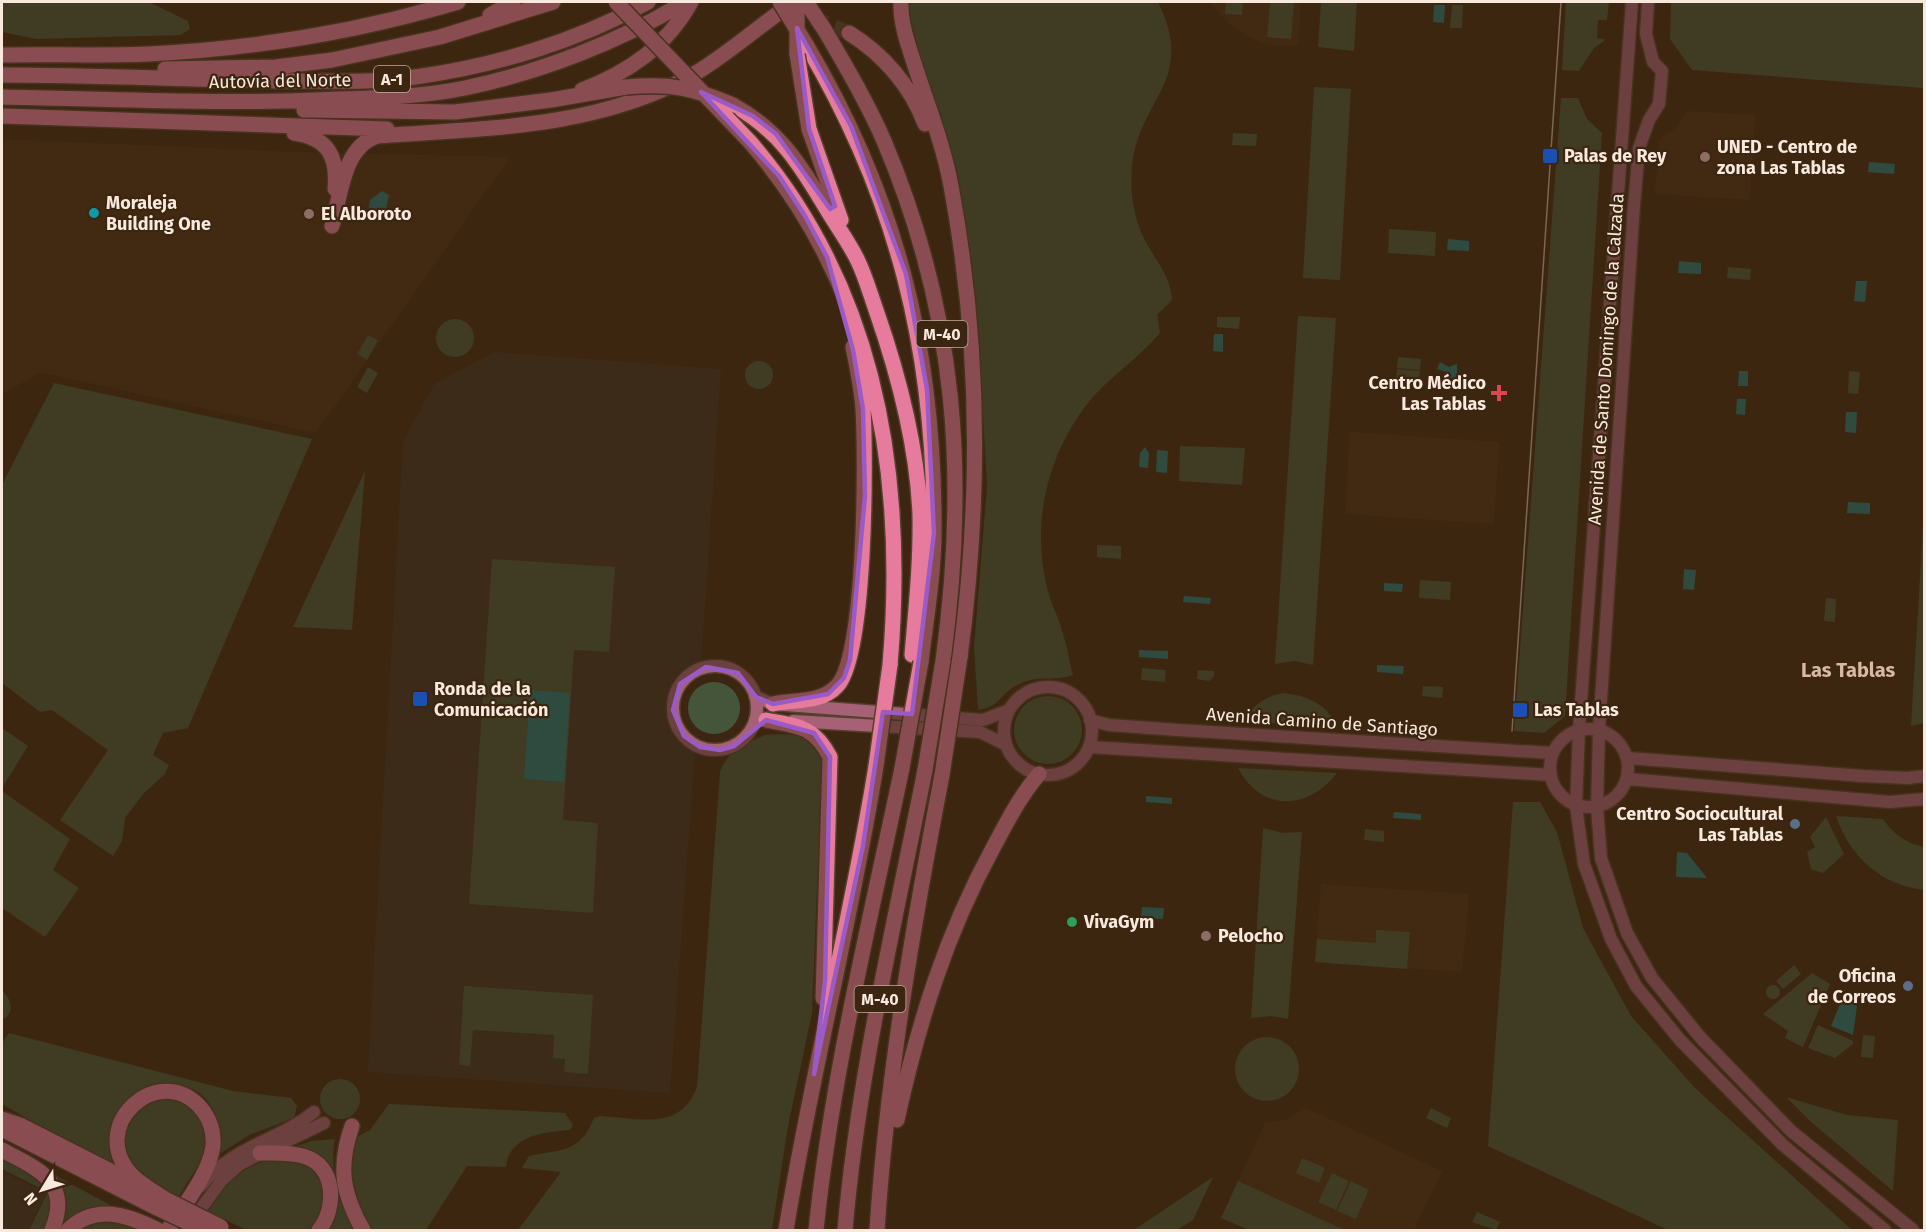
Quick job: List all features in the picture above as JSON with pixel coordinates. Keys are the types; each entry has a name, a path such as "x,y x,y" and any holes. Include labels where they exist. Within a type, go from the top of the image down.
{"highway":[{"path":"2,55 147,54 243,46 407,17 458,2"},
{"path":"388,50 490,15 513,2"},
{"path":"124,75 169,68 276,67 333,60 440,37 553,2"},
{"path":"616,2 750,142 779,176 805,216 827,258 858,333 876,398 888,468 895,541 890,665 876,766 856,880 814,1074 786,1230"},
{"name":"Autovía del Norte","path":"2,75 124,75 266,81 413,78 505,59 565,38 648,2"},
{"name":"Autovía del Norte","path":"2,97 260,103 418,94 493,81 573,56 685,2"},
{"path":"551,100 622,73 649,54 670,33 691,2"},
{"name":"M-40","path":"780,2 851,126 883,203 906,274 919,333 932,443 934,533 916,661 870,919 846,1030 816,1230"},
{"path":"796,2 797,54 809,129 890,351 903,396 912,442 920,524 916,661"},
{"path":"243,125 301,134 317,139 327,148 337,170 332,226 351,158 360,145 377,136 529,126 594,115 640,99 690,76 796,2"},
{"name":"M-40","path":"806,2 824,29 883,140 928,269 942,330 957,478 956,528 943,662 925,770 873,1034 848,1191 845,1230"},
{"path":"878,1230 895,1058 915,917 942,775 960,657 974,537 976,447 967,279 951,183 909,47 901,2"},
{"path":"849,33 879,56 903,82 921,112 937,154 957,260 970,353"},
{"path":"246,38 314,35"},
{"path":"260,103 303,110 454,112 653,84 695,89 734,105 776,134 810,181 857,260"},
{"path":"2,116 453,131"},
{"path":"773,704 821,697 839,684 850,660 861,577 865,496 863,409 854,350 827,258"},
{"path":"760,722 800,727 814,733 830,757 825,981 814,1074"},
{"path":"880,1199 910,1060 930,988 953,928 1018,803 1039,774"},
{"path":"155,1215 135,1177 123,1162 117,1143 119,1124 127,1109 142,1098 157,1092 172,1091 188,1097 200,1106 209,1118 213,1132 213,1148 205,1169 168,1230"},
{"path":"2,1114 155,1215"},
{"path":"2,1119 20,1125"},
{"path":"352,1126 343,1152 344,1181 353,1213 363,1230"},
{"path":"2,1129 182,1230"},
{"path":"2,1140 155,1215 203,1230"},
{"path":"2,1150 47,1176 57,1193 58,1209 52,1230"},
{"path":"260,1153 285,1152 306,1156 321,1169 331,1186 332,1203 327,1220 319,1230"},
{"path":"68,1230 82,1219 96,1213 155,1215 227,1229"}],"street":[{"name":"Avenida de Santo Domingo de la Calzada","path":"1632,2 1580,730 1576,806 1584,864 1611,939 1636,986 1680,1040 1783,1145 1885,1230"},
{"name":"Avenida de Santo Domingo de la Calzada","path":"1648,2 1646,34 1653,62 1662,71 1662,81 1657,112 1649,120 1639,148 1599,730 1597,807 1601,858 1627,933 1652,978 1700,1037 1791,1131 1913,1230"},
{"path":"760,722 756,697 748,683 738,673 725,668 706,667 693,672 680,684 674,697 673,710 676,724 684,736 700,747 720,750 734,746 760,722 980,732 1006,745 1019,764 1039,774 1053,775 1077,764 1089,747 1092,734 1090,720 1078,699 1056,687 1042,687 1029,691 1017,699 1009,710 1004,721 1006,745"},
{"path":"756,697 773,704 983,720 1009,710"},
{"name":"Avenida Camino de Santiago","path":"1090,720 1106,725 1132,727 1552,753"},
{"path":"1580,730 1599,730 1617,741 1628,758 1628,779 1616,797 1597,807 1576,806 1560,794 1551,775 1552,753 1563,739 1580,730"},
{"path":"1089,747 1551,775"},
{"path":"1628,758 1863,776 1924,776"},
{"path":"1628,779 1890,802 1924,799"},
{"path":"168,1230 204,1182 226,1160 249,1145 295,1127 314,1112"},
{"path":"182,1230 222,1180 240,1164 324,1123"}],"highlighted area":[{"path":"797,28 851,126 906,274 927,389 934,533 912,714 883,712 863,846 814,1074 825,981 830,757 814,733 766,720 734,746 720,750 700,747 684,736 673,710 680,684 706,667 738,673 756,697 773,704 828,694 844,678 850,660 865,496 863,409 853,350 827,257 805,216 779,176 701,92 753,116 776,134 830,209 835,206 809,129"}],"shaded area":[{"path":"1209,2 1301,2 1298,46 1268,45 1247,36 1231,25"},
{"name":"UNED - Centro de zona Las Tablas","path":"1686,111 1755,115 1750,200 1655,194 1659,139 1676,128"},
{"path":"2,139 293,152 510,157 316,433 40,372 2,395"},
{"path":"494,352 721,369 701,665 679,683 673,715 678,735 695,752 670,1093 368,1072 403,442 434,384"},
{"path":"1350,432 1499,442 1494,524 1345,514"},
{"path":"1321,884 1469,894 1462,972 1315,962"},
{"path":"1306,1108 1442,1171 1414,1230 1345,1230 1238,1181 1265,1123 1285,1120"},
{"path":"2,1171 47,1193 28,1230 2,1230"}],"green space":[{"path":"2,2 149,2 188,21 190,29 181,35 36,39 2,32"},
{"path":"907,2 1158,2 1168,29 1171,51 1169,71 1137,143 1132,166 1132,186 1133,205 1138,224 1166,277 1172,300 1157,315 1160,333 1096,394 1074,423 1053,466 1043,512 1042,559 1046,583 1064,636 1073,675 1024,682 1011,689 996,703 978,710 974,647 987,486 981,379 970,277"},
{"path":"1226,2 1243,2 1242,15 1225,14"},
{"path":"1270,2 1294,2 1291,39 1267,37"},
{"path":"1321,2 1357,2 1354,51 1318,47"},
{"path":"1566,2 1609,2 1607,20 1598,20 1597,38 1604,39 1604,41 1594,48 1579,71 1562,70"},
{"path":"1671,2 1924,2 1924,88 1692,70 1670,39"},
{"path":"1452,5 1463,5 1462,28 1450,28"},
{"path":"1314,87 1351,89 1340,280 1303,278"},
{"path":"1561,98 1578,98 1587,119 1602,133 1565,716 1544,733 1514,731"},
{"path":"1233,133 1257,134 1256,146 1232,145"},
{"path":"1389,229 1436,232 1435,256 1388,253"},
{"path":"1728,267 1751,269 1750,280 1727,278"},
{"path":"1298,316 1336,318 1313,665 1294,661 1275,664"},
{"path":"1217,317 1240,317 1239,329 1217,327"},
{"path":"455,319 469,324 474,338 469,352 455,357 441,352 436,338 441,324"},
{"path":"368,335 378,340 367,360 357,354"},
{"path":"1398,357 1421,359 1420,370 1397,368"},
{"path":"759,361 769,365 773,375 769,385 759,389 749,385 745,375 749,365"},
{"path":"368,367 378,373 367,393 357,387"},
{"path":"1397,369 1420,371 1419,383 1396,381"},
{"path":"1849,371 1860,372 1858,394 1848,393"},
{"path":"54,383 312,439 188,728 163,733 153,755 169,765 165,774 144,793 125,818 122,841 113,856 60,820 108,750 52,710 40,712 2,683 2,485"},
{"path":"1180,446 1245,448 1242,485 1179,481"},
{"path":"365,471 352,630 293,627"},
{"path":"1924,511 1924,723 1911,726"},
{"path":"1097,545 1121,546 1121,559 1097,557"},
{"path":"492,559 615,567 609,652 574,650 563,820 598,823 593,913 469,904"},
{"path":"1420,580 1451,582 1450,600 1419,598"},
{"path":"1826,598 1836,599 1835,622 1824,621"},
{"path":"1142,668 1166,670 1165,682 1141,680"},
{"path":"1198,670 1214,671 1214,676 1209,681 1197,679"},
{"path":"709,682 719,682 733,689 740,708 733,727 719,734 709,734 699,730 692,723 688,713 688,703 692,693 699,686"},
{"path":"1423,686 1443,687 1442,698 1422,696"},
{"path":"1283,693 1301,696 1323,707 1338,728 1242,721 1260,702"},
{"path":"1048,696 1061,698 1072,706 1080,717 1082,730 1080,743 1072,754 1061,762 1048,764 1035,762 1024,754 1016,743 1014,730 1016,717 1024,706 1035,698"},
{"path":"2,728 28,746 2,788"},
{"path":"784,734 801,737 813,745 822,763 812,1013 788,1126 772,1230 518,1230 561,1172 522,1168 529,1156 560,1150 576,1144 583,1138 594,1118 600,1116 643,1120 669,1116 680,1111 690,1101 697,1087 720,772 732,753 765,735"},
{"path":"1238,768 1337,773 1325,786 1313,794 1299,800 1285,801 1272,799 1259,793"},
{"path":"2,791 70,839 53,870 79,888 45,937 2,908"},
{"path":"1513,802 1540,802 1557,832 1583,928 1631,1016 1695,1088 1852,1230 1668,1230 1488,1146"},
{"path":"1836,816 1883,819 1901,838 1924,847 1924,890 1894,882 1869,867 1850,844"},
{"path":"1826,817 1844,854 1823,873 1811,869 1807,852 1815,847 1810,837"},
{"path":"1263,828 1283,833 1302,832 1288,1019 1271,1016 1251,1018"},
{"path":"1365,829 1384,831 1384,842 1364,840"},
{"path":"1376,930 1410,932 1407,969 1315,962 1317,939 1376,943"},
{"path":"1794,965 1801,974 1783,989 1776,981"},
{"path":"1812,973 1830,984 1803,1047 1785,1038 1788,1031 1763,1014"},
{"path":"1770,985 1776,985 1780,992 1776,999 1770,999 1766,995 1766,989"},
{"path":"464,986 593,995 588,1074 564,1072 565,1059 553,1058 554,1035 473,1030 470,1066 459,1065"},
{"path":"2,990 11,1007 6,1018 2,1019"},
{"path":"1818,1025 1853,1041 1853,1044 1835,1058 1808,1048"},
{"path":"9,1033 233,1091 291,1098 297,1106 294,1118 251,1134 221,1153 215,1115 203,1096 191,1088 178,1085 164,1084 150,1087 137,1093 118,1113 113,1137 121,1172 2,1104 2,1043"},
{"path":"1863,1035 1875,1036 1873,1058 1861,1057"},
{"path":"1267,1037 1285,1043 1293,1051 1299,1069 1293,1087 1285,1095 1267,1101 1249,1095 1241,1087 1235,1069 1241,1051 1249,1043"},
{"path":"340,1079 354,1085 360,1099 354,1113 340,1119 326,1113 320,1099 326,1085"},
{"path":"174,1097 197,1110 205,1135 203,1155 179,1196 158,1186 138,1172 130,1164 123,1143 127,1122 147,1100"},
{"path":"1786,1097 1847,1115 1898,1120 1893,1191 1811,1122"},
{"path":"389,1104 565,1113 573,1125 570,1130 539,1134 520,1142 513,1148 506,1167 467,1166 426,1230 372,1230 357,1197 352,1161 357,1137 370,1130"},
{"path":"1431,1108 1451,1118 1447,1128 1426,1118"},
{"path":"335,1139 333,1162 337,1186 353,1230 327,1230 338,1205 338,1193 310,1151 296,1146 312,1141"},
{"path":"2,1156 47,1182 54,1197 48,1230 29,1230 48,1192 2,1169"},
{"path":"279,1158 297,1159 309,1165 322,1182 325,1192 323,1213 310,1230 246,1230 206,1210 221,1191 245,1170"},
{"path":"1302,1158 1325,1168 1319,1183 1296,1173"},
{"path":"1332,1173 1349,1181 1336,1210 1318,1202"},
{"path":"53,1174 110,1205 84,1209 61,1224"},
{"path":"1213,1177 1193,1220 1177,1230 1134,1230"},
{"path":"1238,1181 1345,1230 1249,1230 1221,1218"},
{"path":"1351,1181 1369,1190 1356,1219 1337,1211"},
{"path":"1477,1212 1500,1222 1496,1230 1472,1222"},
{"path":"99,1219 116,1221 142,1230 77,1230"}],"water":[{"path":"1434,5 1445,5 1444,23 1433,22"},
{"path":"1869,162 1895,164 1894,174 1868,172"},
{"path":"382,191 389,195 386,209 377,214 368,213 370,200"},
{"path":"1448,239 1469,241 1469,251 1447,250"},
{"path":"1679,261 1701,263 1701,274 1678,273"},
{"path":"1856,281 1867,281 1865,302 1854,301"},
{"path":"1214,334 1223,334 1223,352 1213,351"},
{"path":"1440,362 1449,367 1457,364 1457,382 1449,381 1447,372 1437,369"},
{"path":"1739,371 1748,371 1748,386 1738,386"},
{"path":"1737,399 1746,399 1745,415 1736,414"},
{"path":"1846,412 1857,412 1856,433 1845,432"},
{"path":"1145,447 1149,453 1148,468 1139,467 1140,453"},
{"path":"1157,450 1168,451 1167,473 1156,472"},
{"path":"1848,502 1870,503 1870,514 1847,513"},
{"path":"1684,569 1696,570 1694,590 1683,589"},
{"path":"1384,583 1403,584 1402,592 1384,591"},
{"path":"1184,596 1211,598 1210,604 1183,602"},
{"path":"1139,650 1168,651 1168,659 1139,657"},
{"path":"1377,665 1404,666 1403,674 1377,672"},
{"path":"530,690 570,693 564,782 524,779"},
{"path":"1146,796 1172,798 1172,804 1146,802"},
{"path":"1394,812 1421,814 1421,820 1393,818"},
{"path":"1677,852 1687,853 1707,878 1676,877"},
{"path":"1142,907 1164,908 1163,919 1141,918"},
{"path":"1842,999 1857,1006 1853,1035 1831,1026"}],"tunnel":[{"path":"813,18 849,33"}],"tram line":[{"path":"1512,731 1561,2"}],"place":[{"name":"Palas de Rey","path":"1550,156"},
{"name":"UNED - Centro de zona Las Tablas","path":"1705,157"},
{"name":"Moraleja Building One","path":"94,213"},
{"name":"El Alboroto","path":"309,214"},
{"name":"Centro Médico Las Tablas","path":"1499,393"},
{"name":"Ronda de la Comunicación","path":"420,699"},
{"name":"Las Tablas","path":"1520,710"},
{"name":"Centro Sociocultural Las Tablas","path":"1795,824"},
{"name":"VivaGym","path":"1072,922"},
{"name":"Pelocho","path":"1206,936"},
{"name":"Oficina de Correos","path":"1908,986"}],"district":[{"name":"Las Tablas","path":"1848,670"}]}
